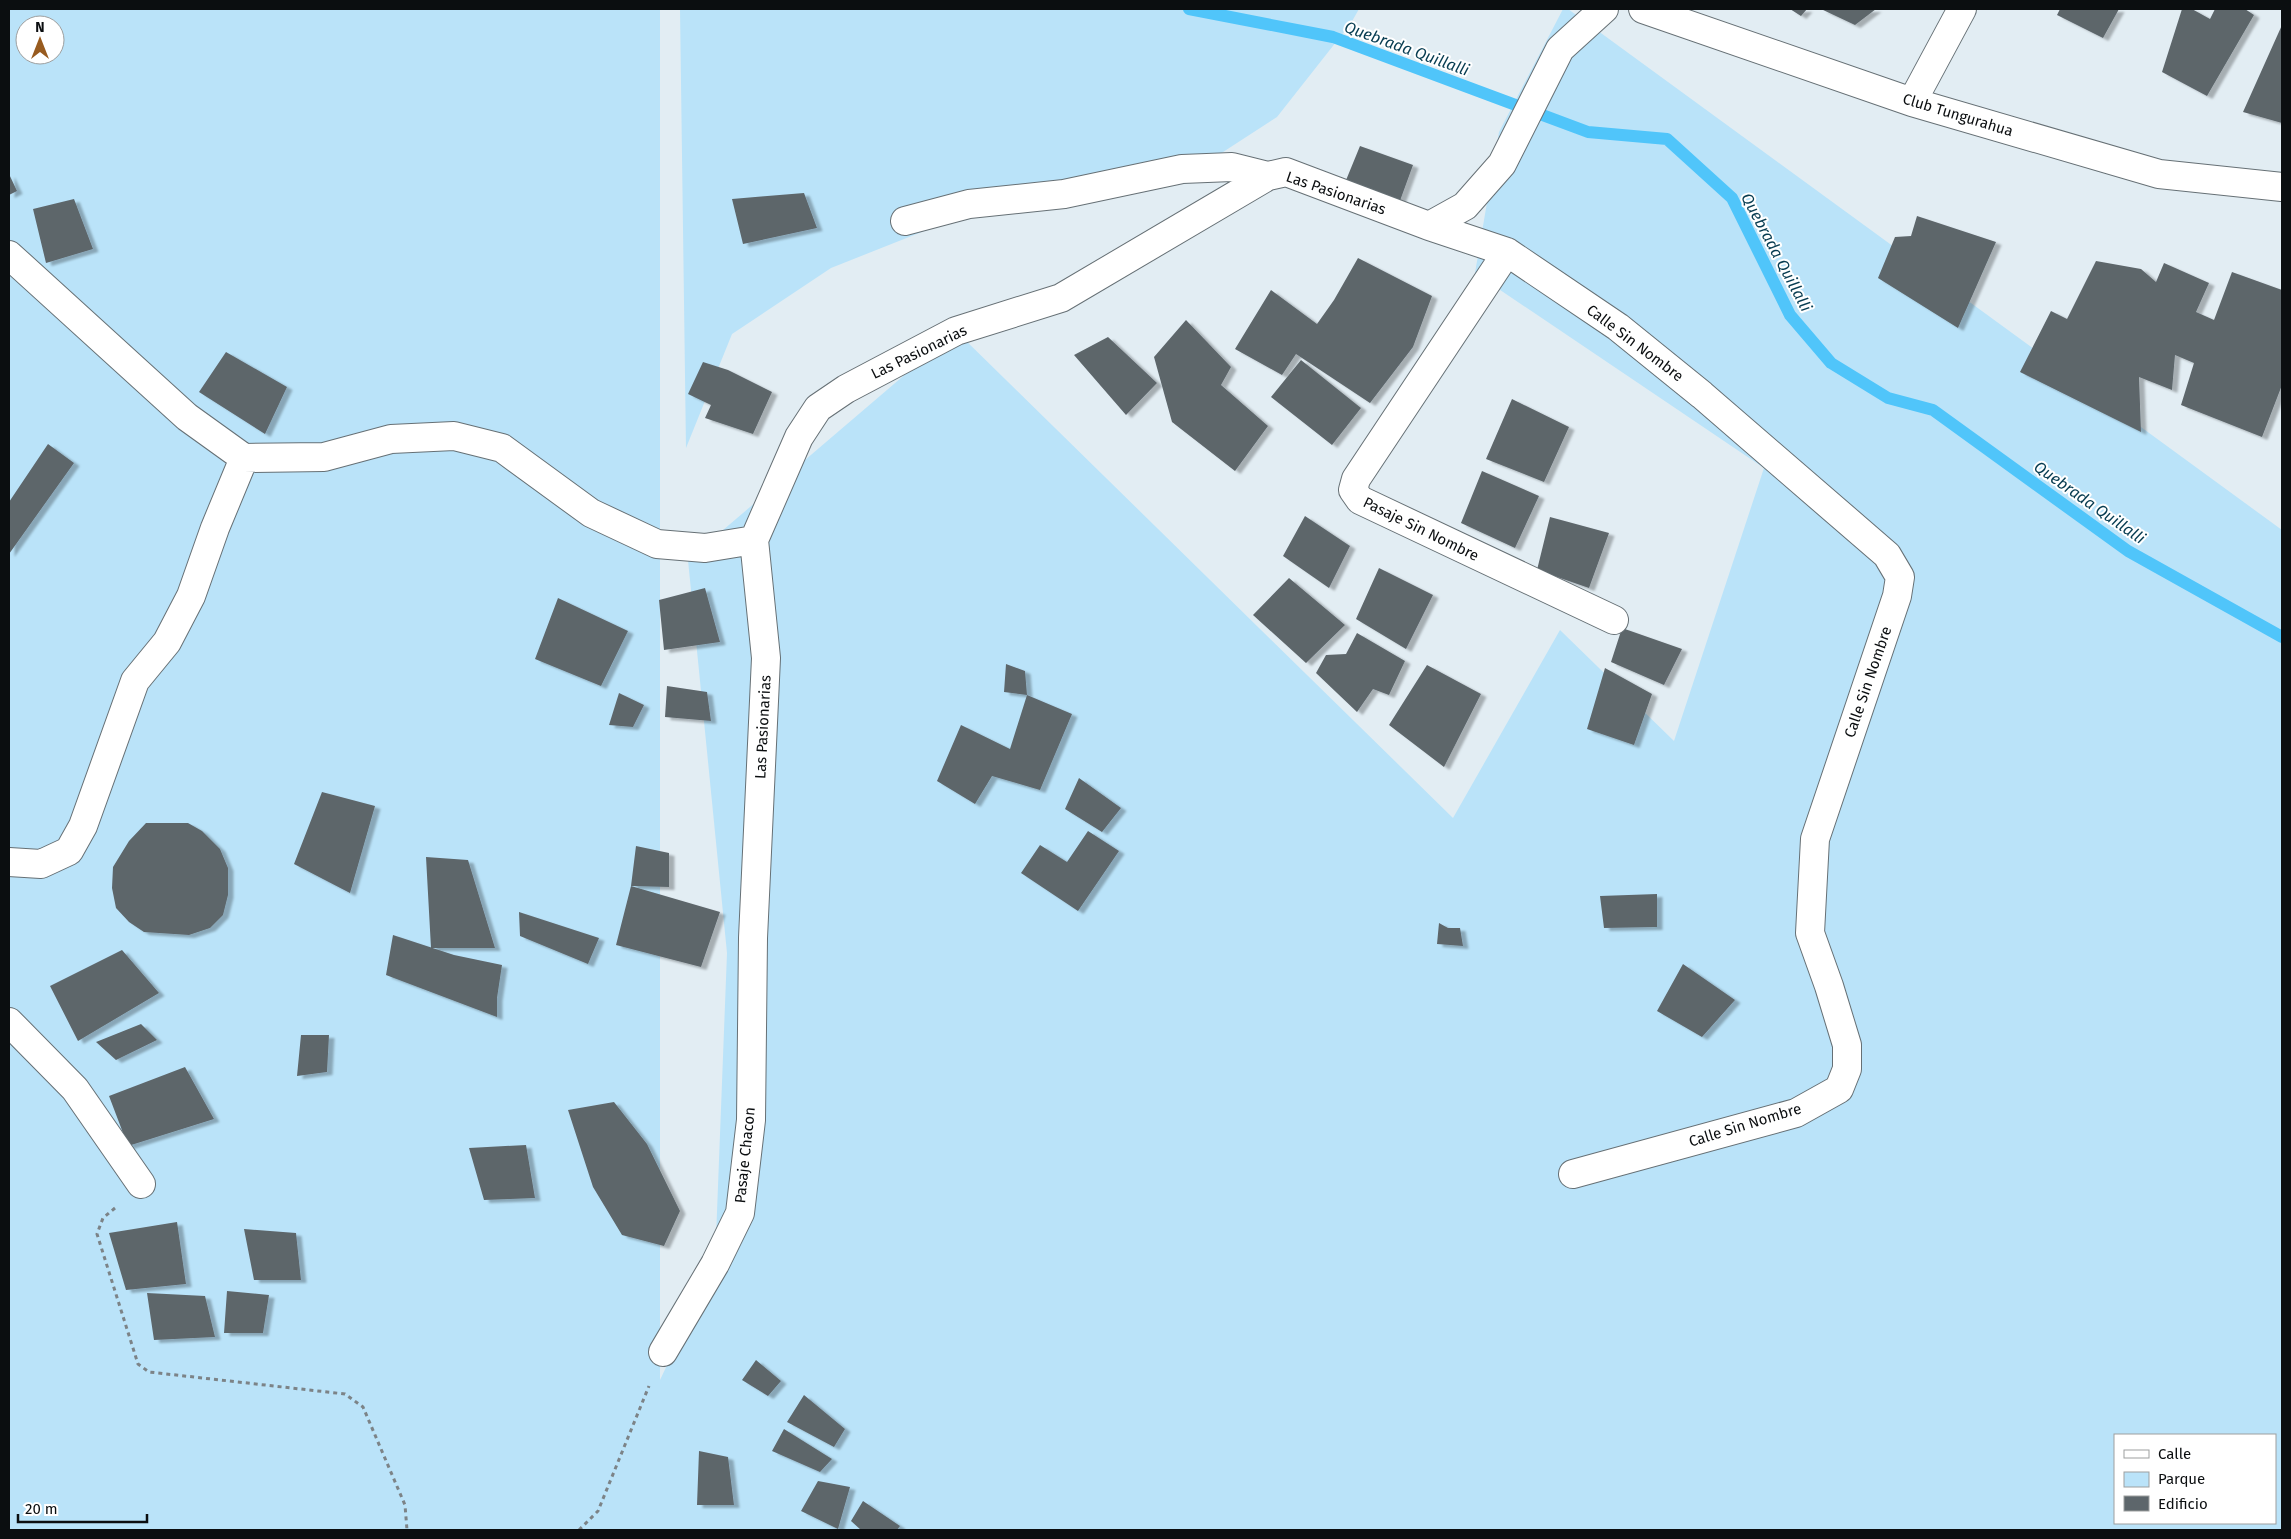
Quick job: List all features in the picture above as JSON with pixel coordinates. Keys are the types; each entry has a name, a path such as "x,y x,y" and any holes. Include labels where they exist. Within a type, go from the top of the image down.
{"street":[{"path":"1429,226 1465,206 1502,164 1560,49 1604,9"},
{"name":"Club Tungurahua","path":"1643,9 1912,102 2159,174 2282,187"},
{"path":"1912,102 1962,9"},
{"path":"906,221 969,204 1064,194 1182,169 1232,167 1268,176"},
{"name":"Las Pasionarias","path":"753,938 766,658 754,540 799,437 818,408 846,389 956,331 1061,298 1268,176 1286,172 1429,226"},
{"name":"Calle Sin Nombre","path":"1429,226 1507,252 1618,327 1702,395 1887,555 1900,577 1897,596 1815,839 1810,933 1830,986 1847,1044 1847,1070 1840,1089 1796,1113 1573,1174"},
{"name":"Pasaje Sin Nombre","path":"1507,252 1356,479 1353,490 1360,500 1614,620"},
{"path":"9,255 187,417 244,458 324,457 391,439 454,436 502,448 590,513 657,544 705,548 754,540"},
{"path":"9,862 41,864 69,851 83,826 135,681 167,642 191,596 215,528 244,458"},
{"name":"Pasaje Chacon","path":"663,1352 715,1264 740,1213 750,1120 753,938"},
{"path":"9,1022 76,1089 142,1184"}],"path":[{"path":"142,1184 103,1218 97,1234 138,1364 149,1372 344,1394 363,1407 405,1505 407,1530"},
{"path":"579,1530 598,1511 663,1352"}],"green space":[{"path":"9,9 660,9 660,1380 715,1264 727,953 688,560 956,331 1453,818 1560,630 1674,741 1764,468 1475,273 1499,132 1563,9 1568,9 2282,530 2282,1530 9,1530"},
{"path":"680,9 1359,9 1351,23 1277,117 1203,165 972,212 831,268 732,334 686,448"}],"building":[{"path":"1790,9 1807,9 1801,16"},
{"path":"1821,9 1876,9 1855,25"},
{"path":"2060,9 2119,9 2103,38 2057,15"},
{"path":"2182,9 2192,9 2210,19 2215,9 2245,9 2254,15 2207,96 2162,72"},
{"path":"2282,25 2282,123 2243,112"},
{"path":"1360,146 1413,165 1397,209 1342,190"},
{"path":"9,174 17,191 9,195"},
{"path":"804,193 817,228 743,244 732,199"},
{"path":"74,199 93,249 46,263 33,209"},
{"path":"1917,216 1996,242 1958,328 1878,278 1895,237 1911,236"},
{"path":"1358,258 1432,296 1413,347 1370,403 1296,354 1282,375 1235,349 1271,290 1317,324 1334,300"},
{"path":"2096,261 2141,269 2156,282 2164,263 2209,283 2196,312 2214,320 2232,272 2282,290 2282,385 2262,437 2181,405 2194,363 2175,355 2172,390 2139,377 2141,432 2020,372 2051,311 2067,319"},
{"path":"1186,320 1231,367 1221,385 1268,426 1235,471 1172,422 1154,357"},
{"path":"1108,337 1157,383 1126,415 1074,355"},
{"path":"226,352 287,387 265,434 199,392"},
{"path":"1301,360 1361,408 1332,445 1271,397"},
{"path":"703,362 728,370 772,392 753,434 705,418 711,405 688,394"},
{"path":"1512,399 1569,427 1544,482 1486,459"},
{"path":"48,444 74,463 9,554 9,502"},
{"path":"1482,471 1539,496 1515,548 1461,523"},
{"path":"1305,516 1350,546 1329,588 1283,556"},
{"path":"1550,517 1609,533 1589,588 1537,570"},
{"path":"1379,568 1433,595 1406,649 1356,619"},
{"path":"1289,578 1345,625 1306,663 1253,615"},
{"path":"705,588 720,642 664,650 659,600"},
{"path":"558,598 628,631 601,686 535,659"},
{"path":"1622,628 1682,649 1664,685 1611,662"},
{"path":"1357,633 1405,661 1389,695 1373,689 1357,712 1316,673 1326,655 1346,654"},
{"path":"1006,664 1025,671 1027,695 1004,692"},
{"path":"1427,665 1481,694 1444,767 1389,725"},
{"path":"1605,668 1652,694 1634,745 1587,729"},
{"path":"667,686 707,692 711,721 665,717"},
{"path":"619,693 644,705 633,727 609,725"},
{"path":"1027,695 1072,714 1040,790 992,776 975,804 937,781 961,725 1010,749"},
{"path":"1079,778 1121,808 1102,832 1065,809"},
{"path":"322,792 375,806 350,893 294,864"},
{"path":"146,823 188,823 202,831 220,849 228,868 228,895 223,915 210,928 189,935 144,932 129,922 116,908 112,888 113,867 129,841"},
{"path":"1088,831 1119,851 1078,911 1021,873 1040,845 1067,862"},
{"path":"636,846 669,853 669,887 631,886"},
{"path":"426,857 468,860 495,948 431,948"},
{"path":"631,886 720,912 701,967 616,945"},
{"path":"1657,894 1657,927 1604,928 1600,896"},
{"path":"519,912 599,938 588,964 520,936"},
{"path":"1439,923 1448,928 1460,928 1463,946 1437,944"},
{"path":"393,935 454,955 502,965 497,998 497,1017 386,975"},
{"path":"122,950 159,993 78,1041 50,986"},
{"path":"1683,964 1735,1000 1702,1037 1657,1011"},
{"path":"141,1024 157,1040 116,1060 96,1042"},
{"path":"301,1035 329,1035 327,1072 297,1076"},
{"path":"185,1067 214,1119 128,1146 109,1096"},
{"path":"614,1102 647,1144 680,1211 664,1246 622,1235 593,1187 568,1110"},
{"path":"526,1145 535,1198 484,1200 469,1148"},
{"path":"177,1222 186,1284 126,1290 109,1233"},
{"path":"244,1229 296,1233 301,1280 254,1280"},
{"path":"227,1291 269,1295 263,1333 224,1333"},
{"path":"147,1293 205,1296 215,1337 154,1340"},
{"path":"756,1360 781,1381 768,1396 742,1380"},
{"path":"804,1395 845,1429 834,1447 787,1422"},
{"path":"784,1429 832,1459 820,1472 772,1451"},
{"path":"699,1451 728,1457 734,1505 697,1505"},
{"path":"818,1481 850,1487 838,1529 801,1511"},
{"path":"863,1501 900,1526 897,1530 861,1530 851,1521"}],"waterway":[{"name":"Quebrada Quillalli","path":"1189,9 1333,37 1588,132 1667,139 1732,198 1790,315 1831,363 1888,398 1933,410 2128,551 2282,637"}]}
